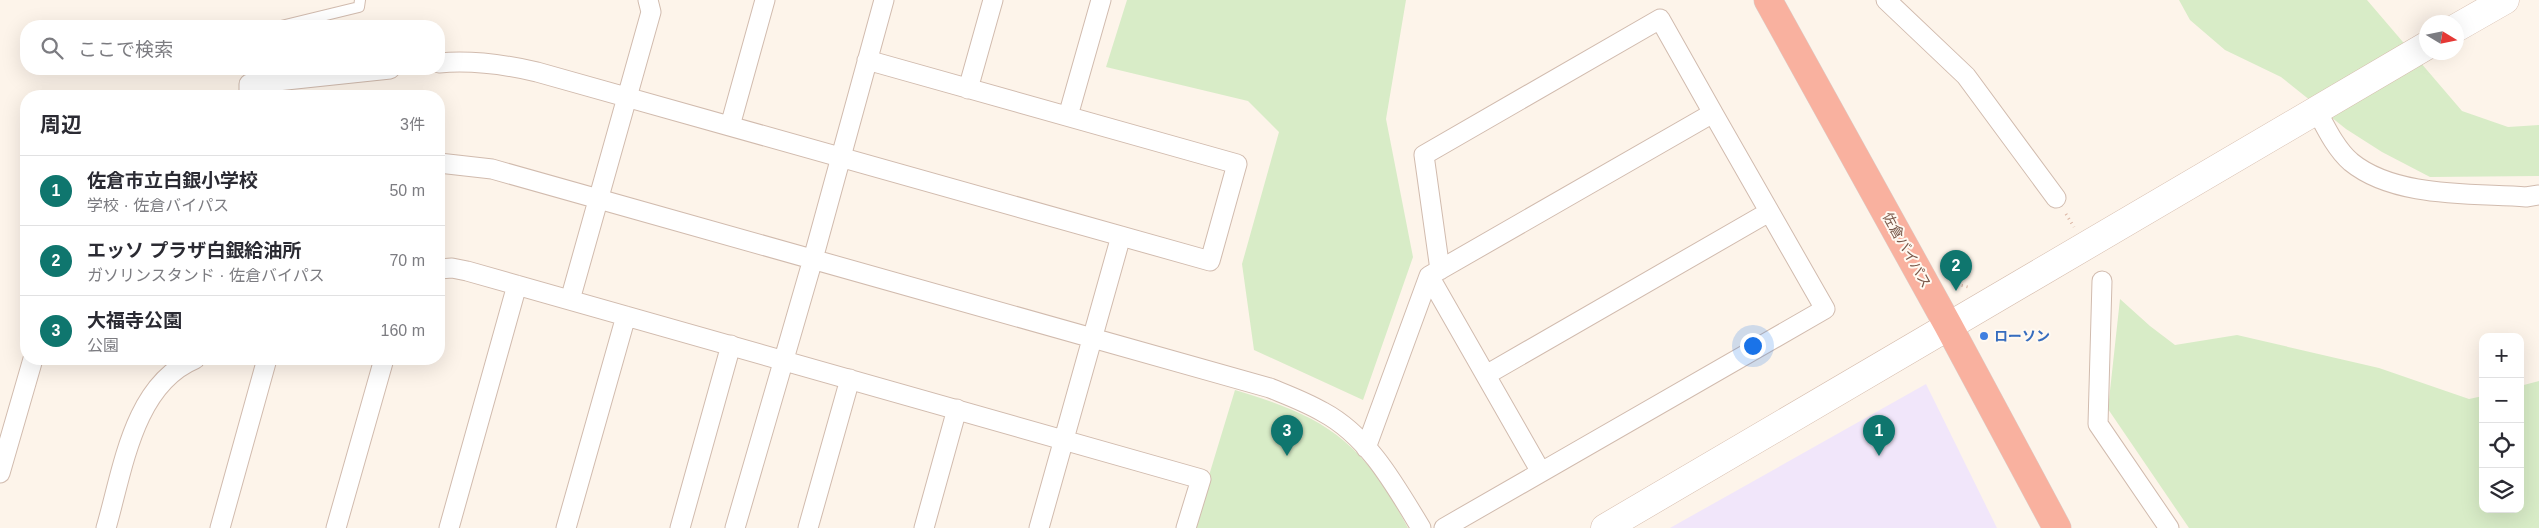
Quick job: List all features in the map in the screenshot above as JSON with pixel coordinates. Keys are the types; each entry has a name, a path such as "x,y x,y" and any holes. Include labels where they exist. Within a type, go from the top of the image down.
{"highway":[{"name":"佐倉バイパス","path":"1768,0 1948,326 2056,528"}],"street":[{"path":"570,300 651,12 648,0"},
{"path":"730,126 765,0"},
{"path":"735,528 782,360 813,259 884,0"},
{"path":"968,89 993,0"},
{"path":"1068,116 1100,0"},
{"path":"1886,0 1966,76 2056,198"},
{"path":"2464,23 2505,0"},
{"path":"1444,528 1825,309 1660,19 1424,154 1435,273 1486,375 1541,472"},
{"path":"1605,528 2419,50"},
{"path":"445,63 464,61 502,64 627,97 1210,261 1237,164 867,60"},
{"path":"249,90 249,84 334,75"},
{"path":"2317,111 2332,137 2350,161 2371,176 2405,188 2526,197 2539,195"},
{"path":"1366,448 1435,273 1713,113"},
{"path":"445,164 492,169 1270,388 1324,412 1355,435 1399,491 1421,528"},
{"path":"1486,375 1769,212"},
{"path":"1039,528 1121,236"},
{"path":"445,269 452,268 517,285 1201,479 1186,528"},
{"path":"2102,281 2098,424 2169,528"},
{"path":"449,528 517,285"},
{"path":"566,528 626,316"},
{"path":"680,528 731,345"},
{"path":"0,472 31,365"},
{"path":"106,528 136,424 144,405 161,382 180,365"},
{"path":"220,528 265,365"},
{"path":"336,528 382,365"},
{"path":"808,528 850,379"},
{"path":"924,528 957,409"}],"lane":[{"path":"306,20 359,7 360,0"}],"shaded area":[{"path":"1926,384 1997,528 1670,528"}],"green space":[{"path":"1127,0 1406,0 1386,119 1413,257 1363,400 1254,350 1242,264 1279,132 1248,101 1106,67"},
{"path":"2179,0 2367,0 2462,111 2508,127 2539,125 2539,176 2430,177 2382,152 2346,129 2281,77 2225,50 2190,20"},
{"path":"2120,299 2175,345 2237,335 2379,368 2469,399 2479,397 2479,513 2524,513 2524,385 2539,381 2539,528 2189,528 2108,409"},
{"path":"1235,390 1295,411 1339,437 1358,454 1375,474 1408,528 1193,528"}],"place":[{"name":"エッソ プラザ白銀給油所","path":"1956,291"},
{"name":"ローソン","path":"1984,336"},
{"name":"大福寺公園","path":"1287,456"},
{"name":"佐倉市立白銀小学校","path":"1879,456"}]}
